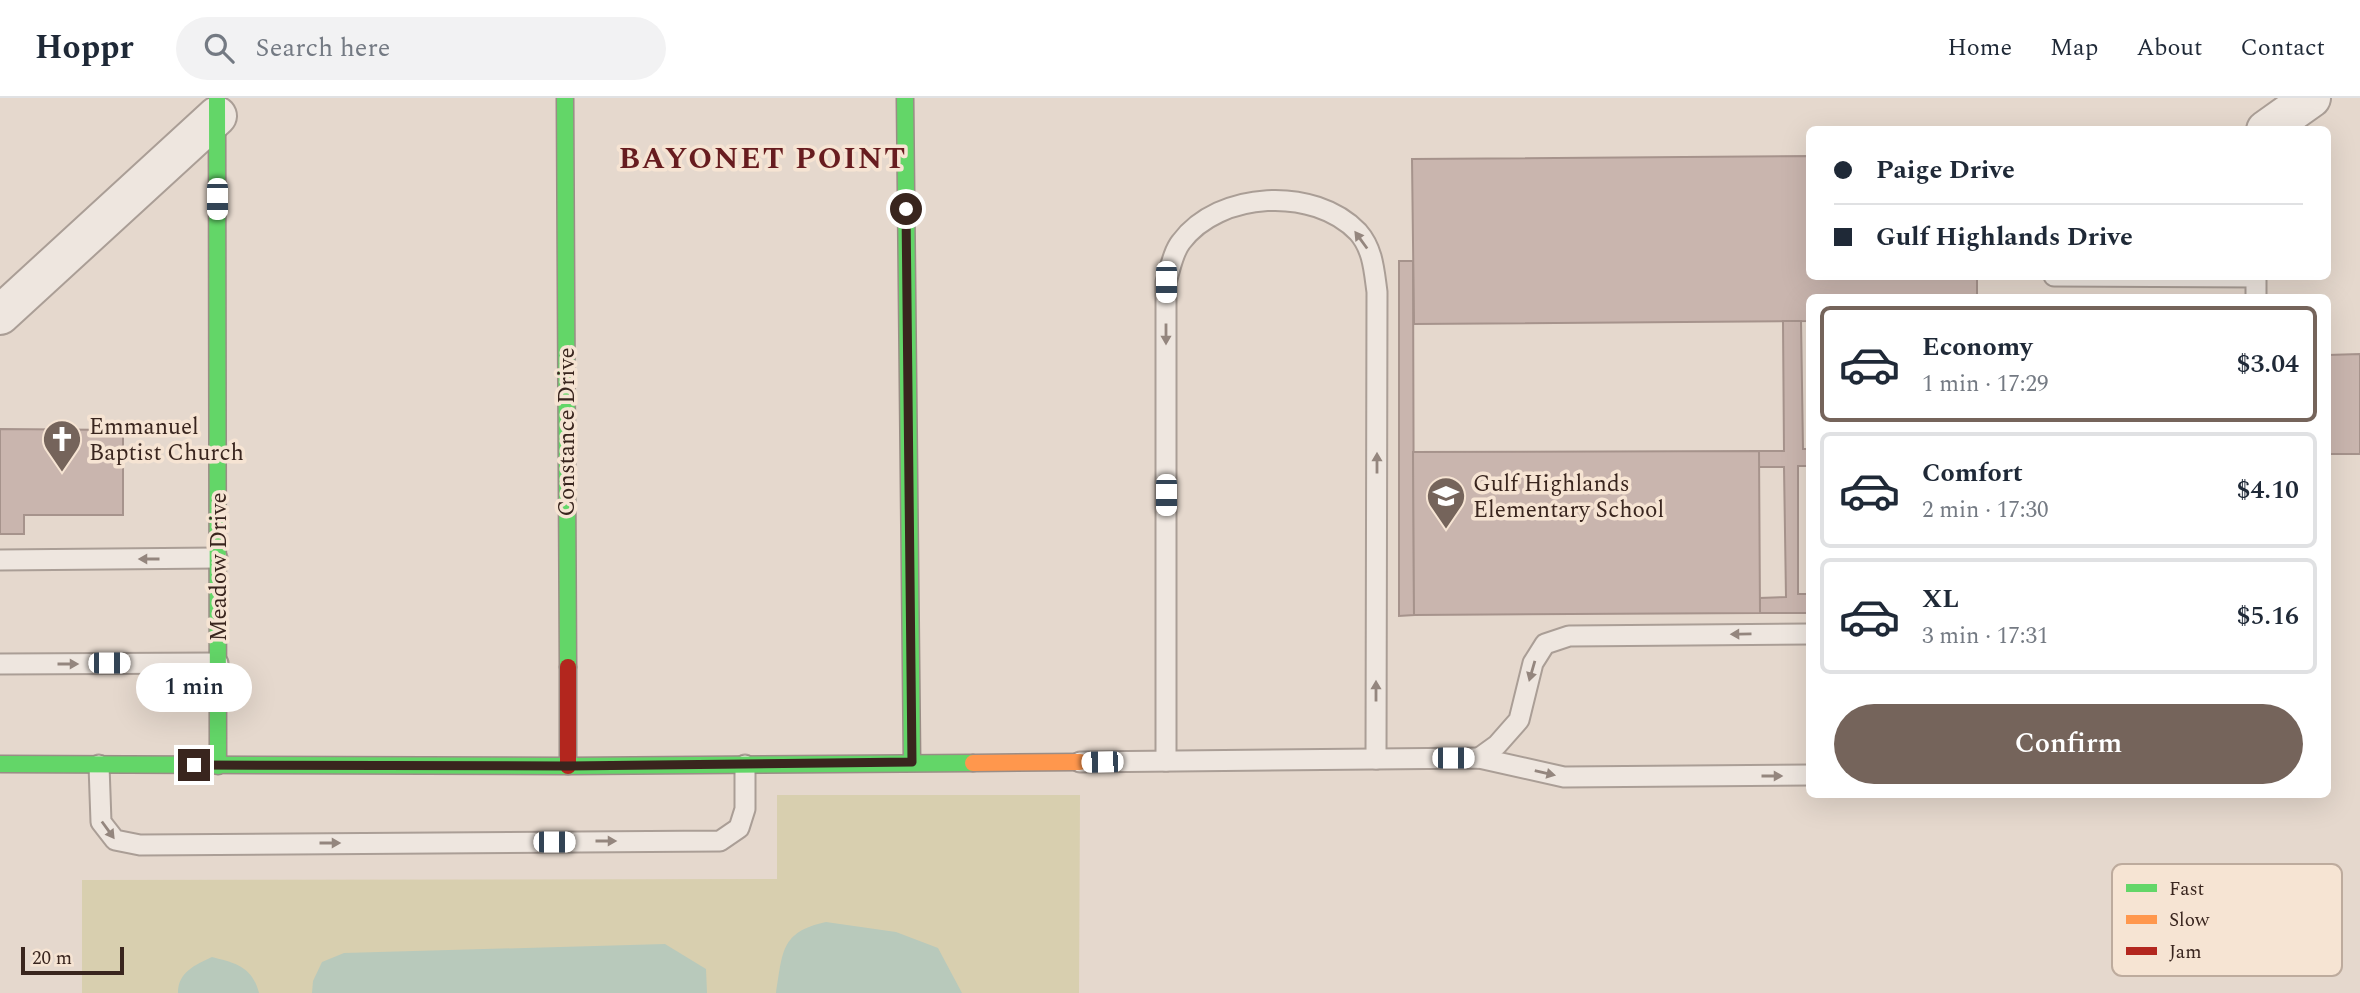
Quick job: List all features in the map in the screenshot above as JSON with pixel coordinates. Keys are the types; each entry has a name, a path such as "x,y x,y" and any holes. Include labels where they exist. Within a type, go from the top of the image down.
{"street":[{"name":"Constance Drive","path":"565,98 568,766"},
{"path":"905,98 912,762"},
{"path":"2272,126 2311,98"},
{"name":"Meadow Drive","path":"0,315 217,107"},
{"name":"Meadow Drive","path":"217,107 218,766"},
{"path":"0,764 568,766 1080,762"}],"lane":[{"path":"1166,761 1166,282 1179,243 1207,217 1239,204 1280,200 1320,207 1357,232 1373,256 1377,292 1376,759"},
{"path":"0,560 217,558"},
{"path":"1479,758 1497,744 1519,720 1533,663 1545,644 1569,636 1806,634"},
{"path":"0,664 218,663"},
{"path":"1080,762 1479,758 1564,777 1806,775"},
{"path":"99,765 100,822 115,840 141,845 720,841 739,828 745,809 745,765"}],"shaded area":[{"path":"777,795 1080,795 1079,993 82,993 82,880 777,879"},
{"path":"826,922 896,932 938,948 962,993 776,993 786,946 800,932"},
{"path":"665,944 706,969 707,993 312,993 313,981 322,962 344,953"},
{"path":"212,957 242,967 252,977 259,993 178,993 184,974"}],"building":[{"path":"1806,156 1806,280 1977,280 1977,294 1806,294 1806,321 1414,324 1412,159"},
{"path":"1399,261 1413,261 1414,615 1399,616"},
{"path":"1783,321 1801,321 1803,449 1806,449 1806,466 1798,466 1798,594 1806,594 1806,613 1760,613 1760,598 1786,597 1784,467 1759,467 1759,451 1784,451"},
{"path":"2360,354 2360,454 2331,454 2331,355"},
{"name":"Emmanuel Baptist Church","path":"0,429 123,430 123,515 24,515 24,534 0,534"},
{"path":"1759,451 1760,613 1414,615 1413,452"}],"traffic: fast":[{"path":"217,98 218,766"},
{"path":"565,98 568,667"},
{"path":"905,98 912,762"},
{"path":"0,764 568,766 973,763"}],"traffic: slow":[{"path":"973,763 1080,762"}],"traffic: jam":[{"path":"568,667 568,766"}],"place":[{"name":"Emmanuel Baptist Church","path":"62,473"},
{"name":"Gulf Highlands Elementary School","path":"1446,530"}],"district":[{"name":"BAYONET POINT","path":"763,158"}],"route":[{"path":"194,765 568,766 912,762 906,209"}]}
